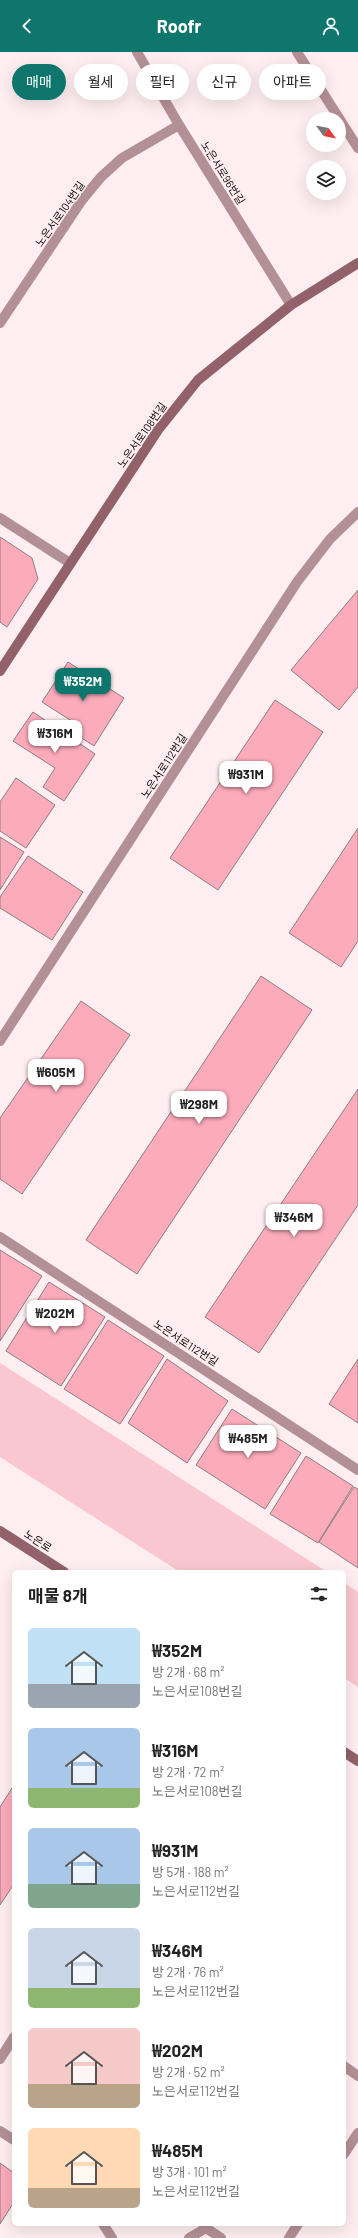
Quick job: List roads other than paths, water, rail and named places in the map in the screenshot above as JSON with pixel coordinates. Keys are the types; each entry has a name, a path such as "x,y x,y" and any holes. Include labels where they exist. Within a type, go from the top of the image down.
{"street":[{"name":"노은서로96번길","path":"137,52 179,125 290,304"},
{"path":"296,52 358,148"},
{"name":"노은서로104번길","path":"0,323 82,200 101,177 122,158 179,125"},
{"name":"노은서로108번길","path":"0,671 158,430 198,380 290,304 358,263"},
{"name":"노은서로112번길","path":"0,1041 297,582 330,539 358,512"},
{"path":"0,518 70,563"},
{"name":"노은서로112번길","path":"0,1237 358,1470"},
{"name":"노은로","path":"0,1531 61,1570"},
{"path":"346,1753 358,1761"},
{"path":"0,2059 12,2040"},
{"path":"346,2067 358,2076"},
{"path":"0,2131 12,2139"},
{"path":"346,2151 358,2133"},
{"path":"104,2226 112,2238"},
{"path":"189,2238 207,2226 222,2238"},
{"path":"289,2238 297,2226"}]}
